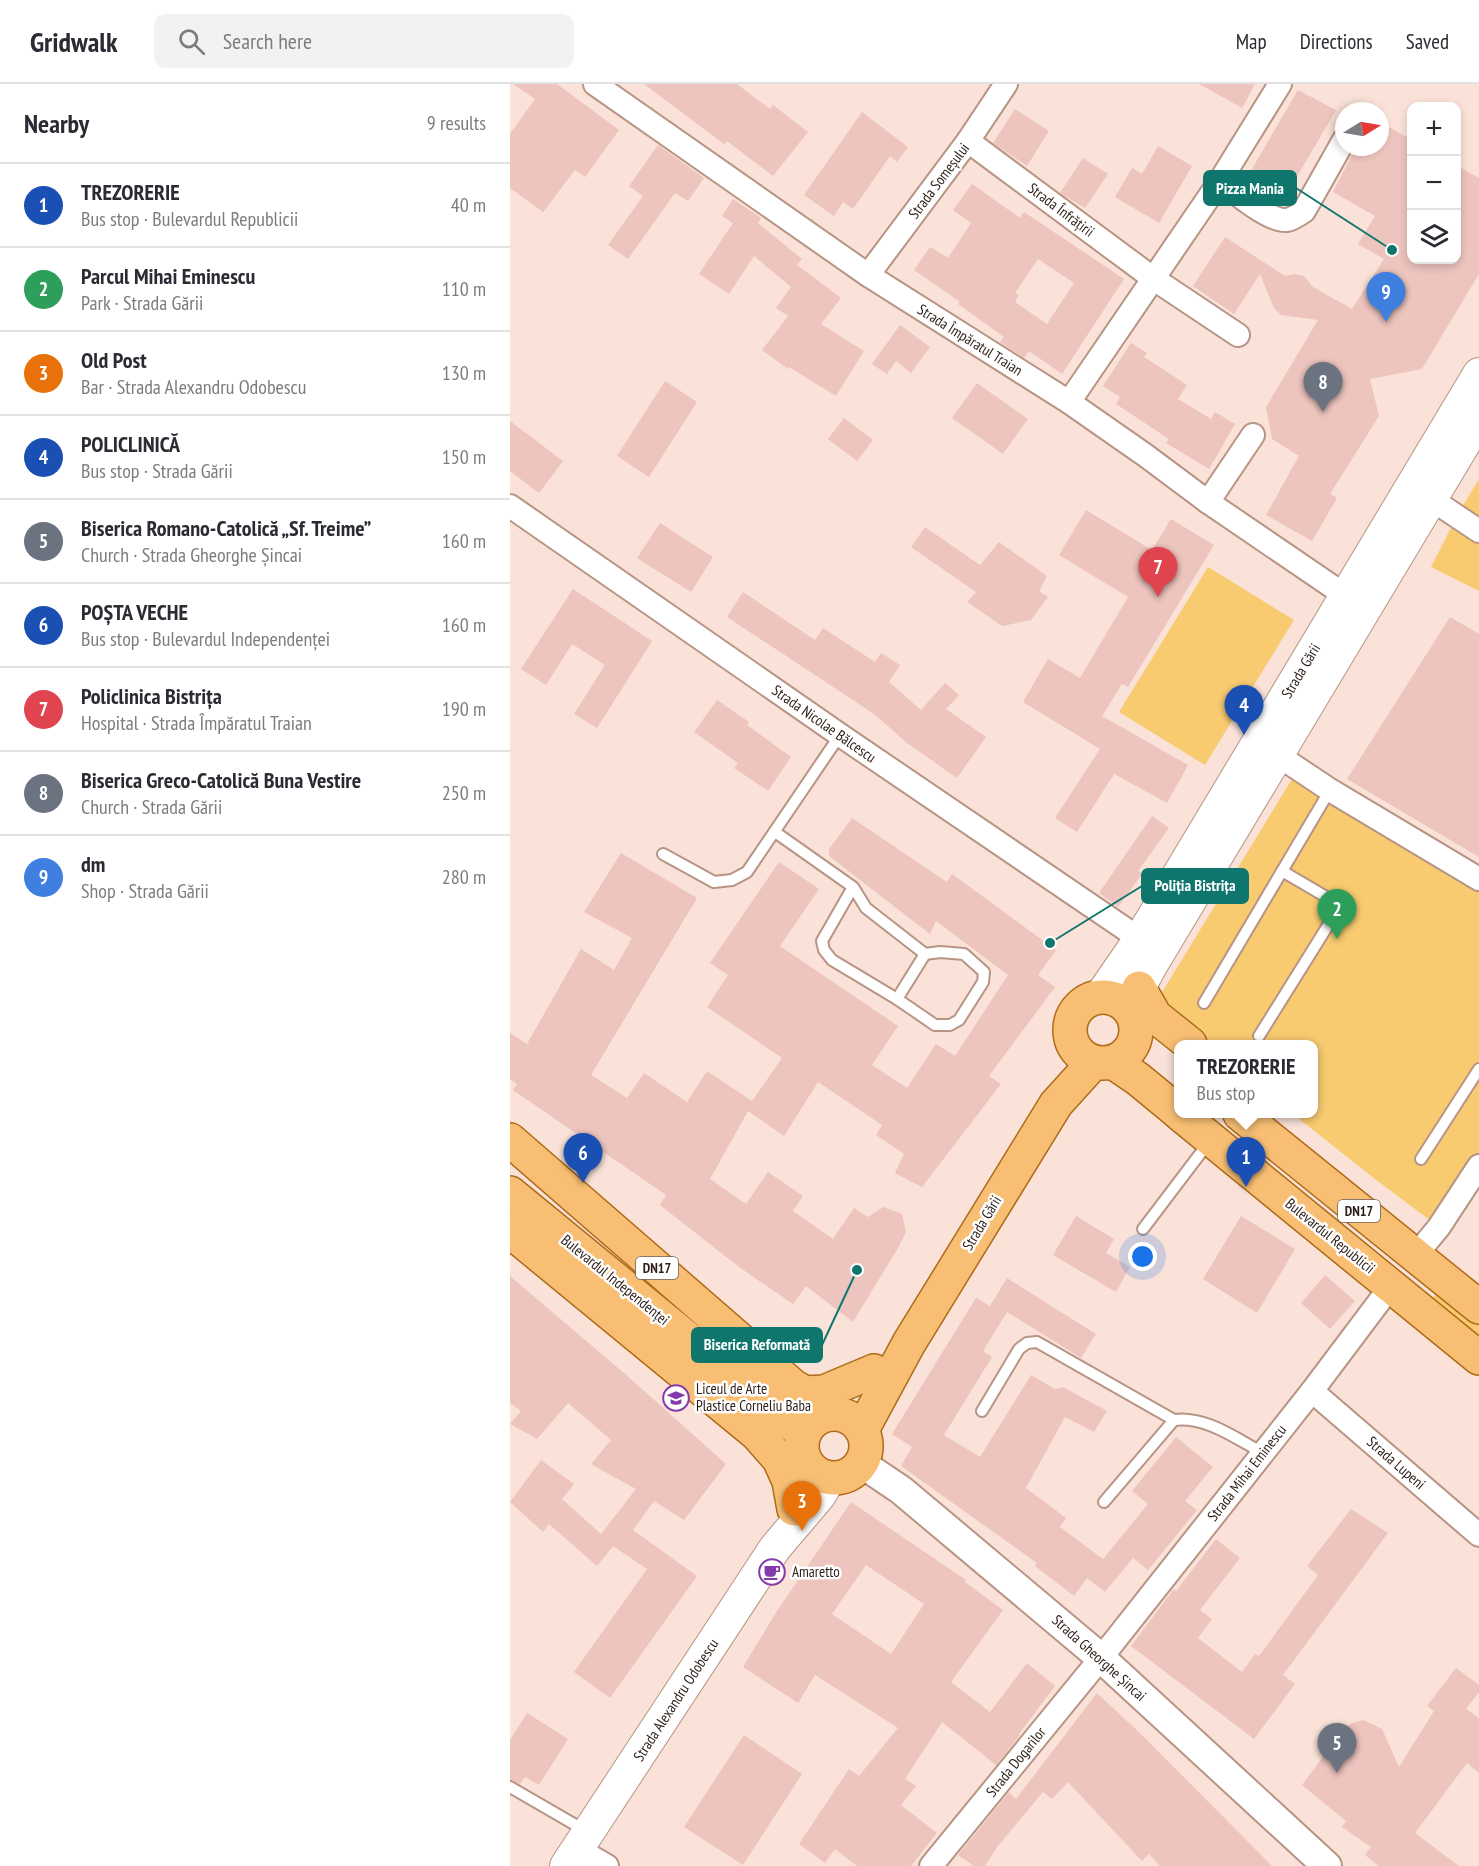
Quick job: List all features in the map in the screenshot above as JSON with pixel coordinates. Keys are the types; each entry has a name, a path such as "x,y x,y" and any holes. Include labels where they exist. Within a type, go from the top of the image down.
{"main road":[{"name":"Strada Gării","path":"1100,997 1140,939 1479,374"},
{"name":"Strada Gării","path":"1136,1011 1279,756 1479,419"},
{"path":"1136,1011 1129,1051 1122,1058 1095,1059 1072,1043 1070,1033 1074,1013 1090,999 1100,997 1117,1000 1136,1011 1155,1016 1185,1040"},
{"path":"1136,1011 1174,1058"},
{"name":"Strada Gării","path":"842,1419 909,1343 1056,1104 1095,1059"},
{"name":"Bulevardul Republicii","path":"1095,1059 1138,1079 1174,1109"},
{"name":"Bulevardul Republicii","path":"1185,1118 1479,1358"},
{"name":"DN17","path":"1246,1118 1479,1307"},
{"path":"1280,1118 1365,1188 1398,1219 1408,1236 1415,1256"},
{"name":"DN17","path":"510,1140 793,1386 842,1419"},
{"name":"Bulevardul Independenței","path":"510,1194 804,1434"},
{"path":"510,1231 757,1434 779,1459 789,1481 790,1521"},
{"name":"Strada Gării","path":"842,1419 874,1371 909,1343"},
{"path":"805,1393 824,1392 840,1387 874,1371"},
{"path":"819,1417 842,1419 866,1441 861,1464 842,1477 820,1472 804,1457 802,1445 804,1434 810,1424 819,1417"},
{"name":"Strada Alexandru Odobescu","path":"578,1849 790,1521 805,1487 820,1472"}],"street":[{"name":"Strada Împăratul Traian","path":"595,84 868,275 1069,402 1208,502 1346,596"},
{"name":"Strada Someșului","path":"868,275 968,141 1006,84"},
{"path":"1069,402 1220,181 1280,84"},
{"name":"Strada Înfrățirii","path":"968,141 1154,279 1238,336"},
{"path":"1220,181 1274,218 1285,220 1294,218 1304,211 1335,156"},
{"path":"1208,502 1253,435"},
{"path":"1431,499 1479,531"},
{"name":"Strada Nicolae Bălcescu","path":"510,506 840,735 1140,939"},
{"path":"1279,756 1330,790 1479,879"},
{"path":"1415,1256 1439,1227 1479,1166"},
{"name":"Strada Mihai Eminescu","path":"1101,1658 1312,1391 1391,1286"},
{"name":"Strada Lupeni","path":"1312,1391 1479,1535"},
{"name":"Strada Gheorghe Șincai","path":"861,1464 901,1490 1101,1658 1327,1866"},
{"name":"Strada Dogarilor","path":"943,1862 1101,1658"},
{"path":"578,1849 607,1866"}],"lane":[{"path":"663,854 714,882 732,880 747,872 840,735"},
{"path":"1204,1003 1330,790"},
{"path":"775,832 853,887 866,908 925,954 940,952 964,954 984,972 983,982 959,1020 950,1025 935,1025 832,960 824,950 822,941 853,887"},
{"path":"1259,1036 1332,919 1333,909 1328,898 1282,871"},
{"path":"897,999 925,954"},
{"path":"1421,1159 1479,1069"},
{"path":"1143,1229 1211,1139"},
{"path":"982,1411 1019,1349 1028,1343 1037,1342 1174,1420 1196,1420 1209,1424 1263,1453"},
{"path":"1104,1502 1174,1420"},
{"path":"510,1787 578,1849"}],"shaded area":[{"path":"1479,479 1479,591 1431,567"},
{"path":"1208,567 1294,620 1205,765 1119,712"},
{"path":"1298,769 1479,879 1479,1166 1439,1227 1298,1118 1318,1118 1318,1040 1206,1040 1158,999"},
{"path":"1442,1288 1479,1317 1479,1344 1428,1303"}],"building":[{"path":"513,84 557,84 619,130 585,177 575,170 543,212 510,188 510,134 535,99"},
{"path":"644,84 737,84 770,109 773,105 808,132 773,176 727,141 724,144"},
{"path":"1199,84 1255,84 1242,108"},
{"path":"1298,90 1335,109 1285,197 1249,174"},
{"path":"1015,109 1049,131 1027,166 993,143"},
{"path":"862,112 908,147 897,162 890,156 853,209 843,202 834,216 804,195"},
{"path":"1389,127 1407,137 1407,264 1461,264 1461,168 1479,178 1479,274 1422,369 1370,379 1379,416 1330,494 1337,498 1312,541 1266,515 1299,456 1272,439 1266,407 1318,320 1281,315 1274,308 1260,274 1234,314 1193,286 1225,237 1285,276 1294,274 1304,276 1313,287 1352,309 1384,259 1358,244 1375,216 1333,192 1351,156 1389,156"},
{"path":"658,145 704,178 688,201 675,193 628,259 608,245 643,196 629,186"},
{"path":"1158,146 1192,166 1159,223 1115,197 1132,168 1142,174"},
{"path":"1083,158 1108,174 1085,208 1060,193"},
{"path":"972,184 1020,218 1024,212 1124,279 1062,374 1029,351 1024,358 1000,342 1004,337 958,304 960,302 914,270 930,247 948,258 971,223 953,210","holes":["1038,259 1074,283 1047,324 1015,302 1019,295 1015,293"]},
{"path":"733,199 761,218 758,223 802,259 797,265 841,298 821,324 864,351 836,396 789,367 788,369 762,350 788,316 776,308 791,287 754,256 729,294 699,274 733,223 722,216"},
{"path":"900,325 930,347 911,373 896,361 887,374 872,364"},
{"path":"1131,343 1147,353 1144,357 1187,385 1178,399 1211,419 1215,412 1235,424 1209,469 1166,443 1169,439 1116,404 1120,397 1103,386"},
{"path":"665,381 697,402 649,477 617,456"},
{"path":"977,383 1028,419 1003,454 952,418"},
{"path":"844,418 873,440 857,461 828,439"},
{"path":"510,421 563,461 539,493 510,471"},
{"path":"1086,510 1152,550 1171,519 1214,545 1128,687 1122,684 1102,716 1188,765 1167,803 1114,774 1077,832 1055,818 1100,749 1023,702 1048,659 1080,678 1128,597 1059,555"},
{"path":"660,523 713,557 691,592 637,558"},
{"path":"925,527 980,565 999,542 1047,576 1039,591 1048,597 1031,620 1002,626 967,602 976,592 911,547"},
{"path":"573,589 652,641 597,728 574,714 605,665 572,644 546,685 521,669"},
{"path":"743,592 815,640 823,628 875,662 881,653 900,665 889,682 921,710 945,683 959,695 946,709 986,737 957,778 907,743 874,714 727,617"},
{"path":"1450,617 1479,634 1479,857 1347,779"},
{"path":"717,700 749,722 747,725 791,757 768,791 734,768 738,763 694,732"},
{"path":"1152,816 1169,828 1138,871 1142,874 1118,907 1099,893"},
{"path":"852,818 947,882 952,874 1056,950 1038,975 1055,987 989,1076 1001,1084 922,1187 895,1173 904,1154 876,1135 882,1125 818,1082 784,1136 748,1111 710,1179 746,1204 768,1172 803,1196 793,1211 833,1239 854,1208 868,1217 883,1207 902,1214 906,1232 853,1322 806,1286 793,1304 739,1267 660,1205 666,1195 513,1090 517,1084 510,1079 510,1033 527,1044 581,949 614,970 632,938 584,912 621,853 697,898 591,1075 627,1098 644,1073 687,1102 707,1071 752,1101 782,1058 707,1007 728,975 710,963 779,862 819,889 780,946 898,1026 872,1065 907,1088 936,1044 955,1056 1008,975 936,921 930,934 829,856 829,849"},
{"path":"1076,1216 1114,1239 1106,1253 1130,1267 1116,1292 1053,1255"},
{"path":"1241,1216 1295,1249 1257,1313 1203,1279"},
{"path":"1325,1275 1355,1301 1330,1329 1301,1303"},
{"path":"510,1276 726,1464 684,1520 654,1501 633,1530 697,1576 610,1698 574,1672 647,1569 613,1546 597,1566 549,1524 543,1532 510,1502 541,1460 574,1484 562,1499 601,1534 636,1489 591,1464 611,1440 568,1403 537,1439 510,1424 521,1411 510,1403"},
{"path":"1007,1278 1096,1334 1081,1358 1007,1312 983,1351 992,1357 944,1435 980,1457 1031,1375 1055,1389 1063,1387 1107,1411 1094,1432 1065,1417 1026,1488 1066,1518 1060,1527 1103,1559 1148,1504 1132,1491 1176,1437 1213,1467 1185,1501 1197,1510 1148,1570 1133,1558 1105,1592 1087,1578 1074,1596 1035,1566 1037,1563 901,1466 912,1447 892,1434 976,1298 990,1306"},
{"path":"851,1502 966,1580 965,1582 1003,1610 951,1682 990,1712 1027,1663 1055,1686 996,1765 942,1722 905,1779 916,1786 901,1805 937,1833 911,1866 857,1866 835,1849 825,1863 799,1844 849,1769 859,1776 898,1728 815,1675 798,1703 743,1667 777,1611","holes":["866,1565 924,1604 891,1654 832,1614"]},
{"path":"1351,1509 1388,1533 1283,1675 1295,1684 1254,1739 1131,1646 1216,1539 1240,1558 1200,1610 1212,1619 1198,1638 1242,1672 1255,1654 1259,1656 1318,1575 1307,1566"},
{"path":"1456,1668 1479,1685 1479,1692 1466,1709 1479,1718 1479,1773 1467,1763 1415,1833 1459,1866 1379,1866 1365,1855 1371,1847 1342,1827 1346,1821 1302,1785 1342,1731 1352,1723 1363,1720 1382,1729 1399,1767 1434,1711 1427,1706"},
{"path":"1097,1693 1272,1866 1160,1866 1149,1854 1142,1861 1068,1782 1052,1799 1043,1792 997,1847 985,1866 974,1866 958,1855 1009,1792 1016,1799"},
{"path":"527,1713 568,1739 539,1785 525,1777 520,1784 510,1780 510,1740"},
{"path":"744,1735 802,1774 743,1865 684,1827"}],"place":[{"name":"Pizza Mania","path":"1392,250"},
{"name":"dm","path":"1386,322"},
{"name":"Biserica Greco-Catolică Buna Vestire","path":"1323,412"},
{"name":"Policlinica Bistrița","path":"1158,597"},
{"name":"POLICLINICĂ","path":"1244,735"},
{"name":"Parcul Mihai Eminescu","path":"1337,939"},
{"name":"Poliția Bistrița","path":"1050,943"},
{"name":"POȘTA VECHE","path":"583,1183"},
{"name":"TREZORERIE","path":"1246,1187"},
{"name":"Biserica Reformată","path":"857,1270"},
{"name":"Liceul de Arte Plastice Corneliu Baba","path":"676,1398"},
{"name":"Old Post","path":"802,1531"},
{"name":"Amaretto","path":"772,1572"},
{"name":"Biserica Romano-Catolică „Sf. Treime”","path":"1337,1773"}]}
